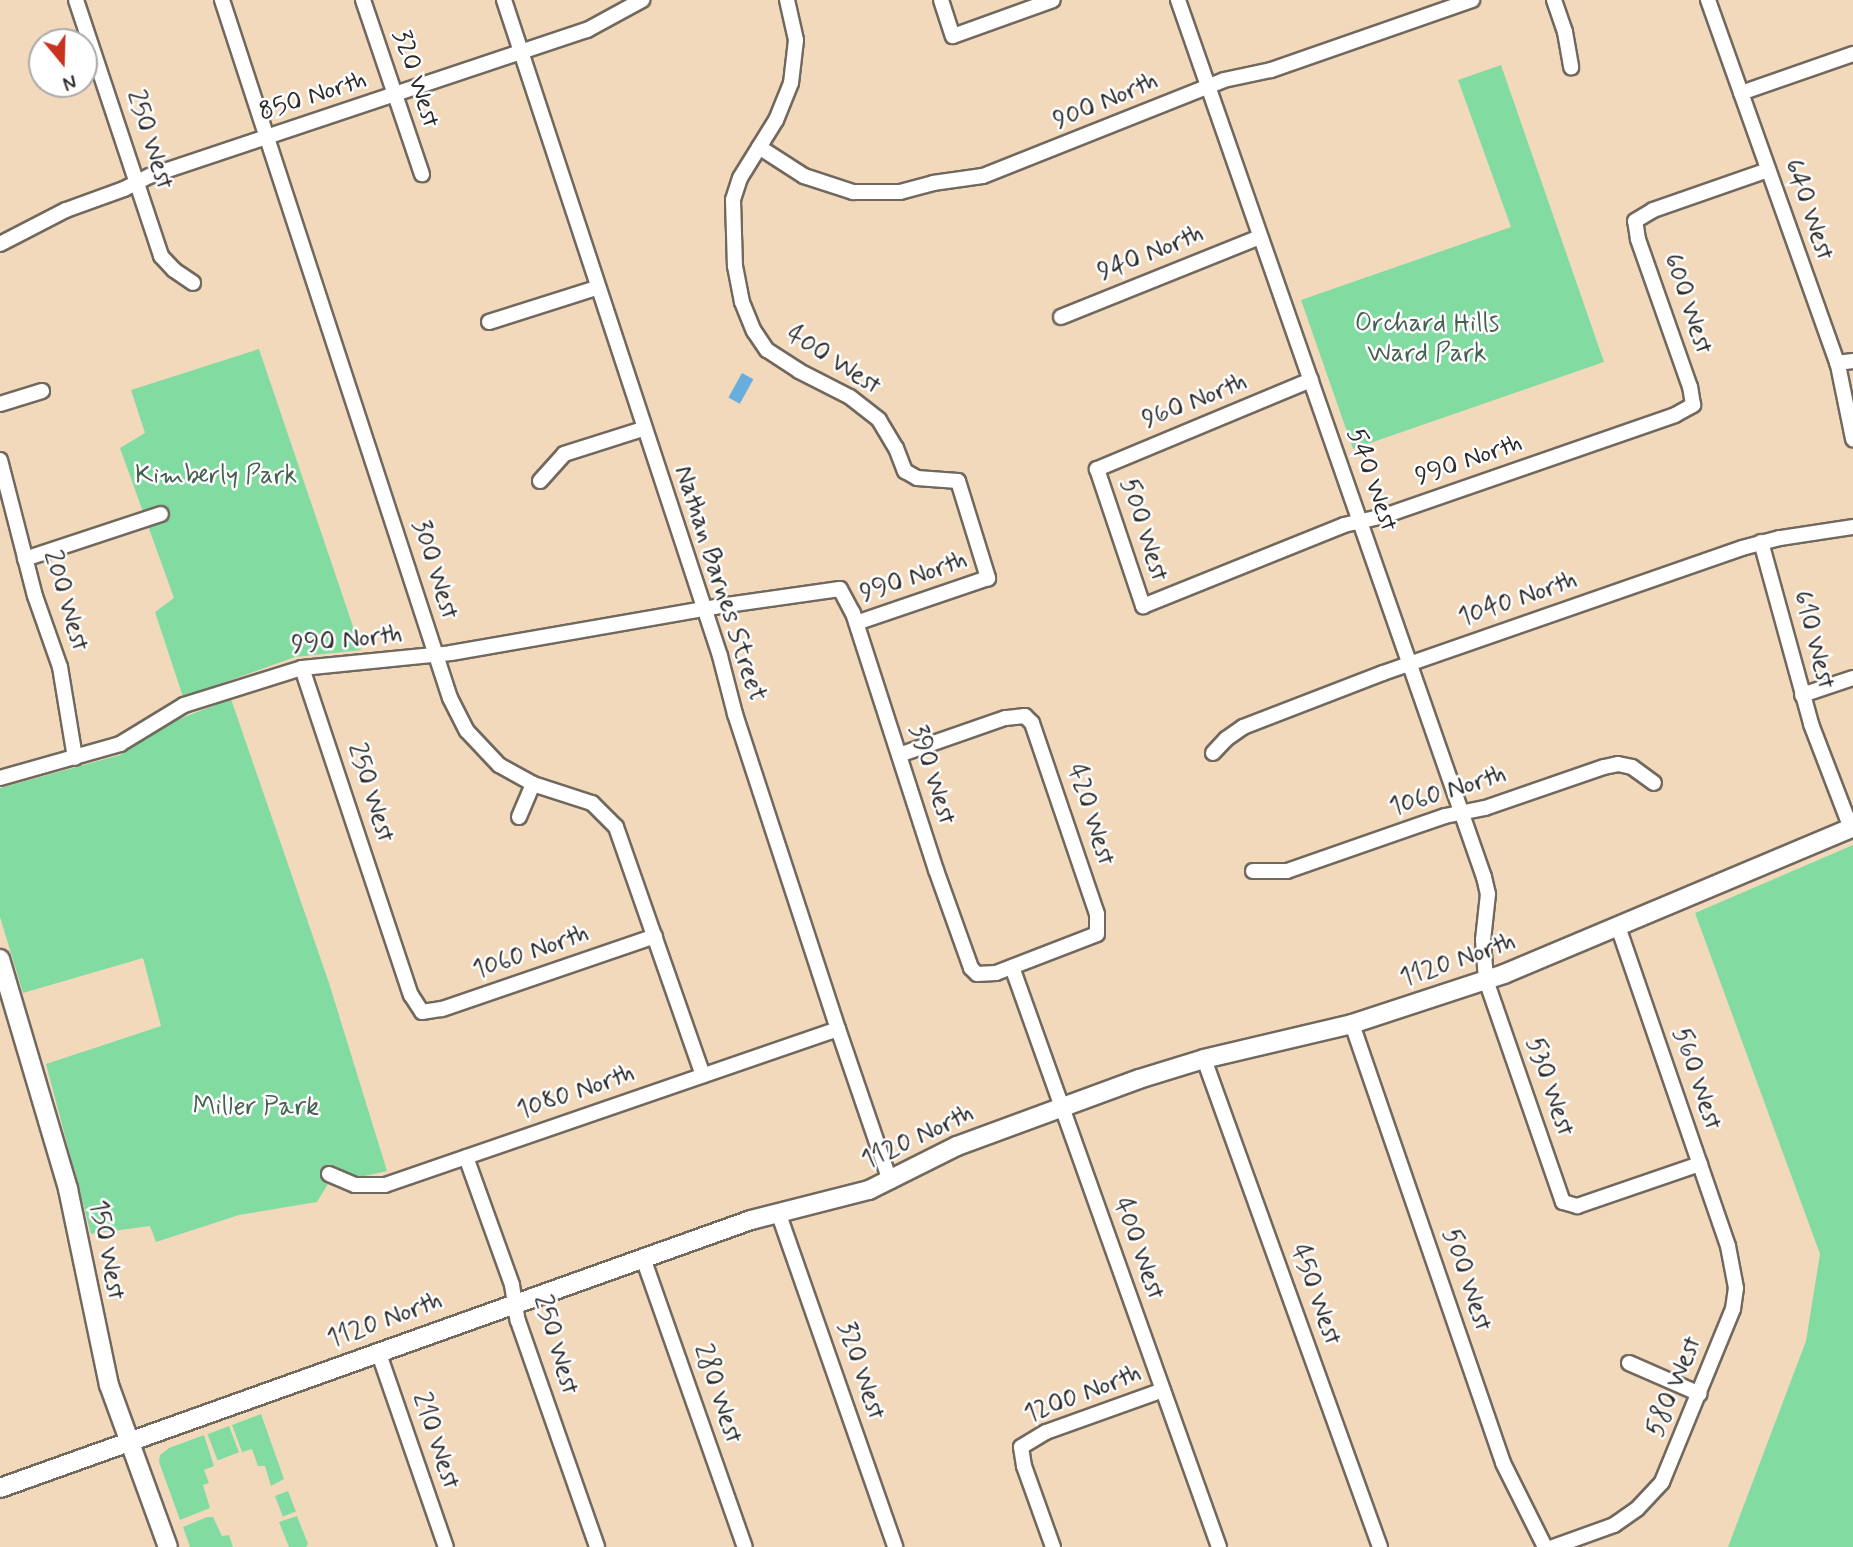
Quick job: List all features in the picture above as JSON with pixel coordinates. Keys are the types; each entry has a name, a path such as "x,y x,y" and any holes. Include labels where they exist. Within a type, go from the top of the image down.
{"street":[{"name":"250 West","path":"76,0 161,256 174,270 193,283"},
{"name":"300 West","path":"222,0 450,698 467,731 499,765 533,784 592,803 616,827 703,1075"},
{"name":"320 West","path":"363,0 422,174"},
{"name":"Nathan Barnes Street","path":"504,0 596,288 704,609 838,1029 890,1181"},
{"name":"850 North","path":"0,244 66,210 137,183 605,23 642,0"},
{"name":"400 West","path":"788,0 796,40 795,67 786,97 736,188 732,217 738,288 754,331 767,350 781,361 850,397 871,413 889,435 901,465 910,475 925,480 958,481 988,578"},
{"path":"941,0 953,36 1054,0"},
{"name":"540 West","path":"1178,0 1488,894 1483,940 1486,980"},
{"name":"900 North","path":"759,147 804,176 836,188 869,193 900,192 1005,169 1208,86 1271,70 1472,0"},
{"path":"1554,0 1565,32 1571,67"},
{"name":"640 West","path":"1709,0 1837,363 1853,439"},
{"path":"1741,93 1853,54"},
{"name":"600 West","path":"1693,405 1690,387 1638,239 1635,221 1653,210 1768,170"},
{"name":"940 North","path":"1061,317 1260,237"},
{"path":"489,323 596,288"},
{"path":"1837,363 1853,360"},
{"name":"960 North","path":"1097,469 1311,380"},
{"path":"0,404 42,391"},
{"name":"990 North","path":"1143,606 1345,525 1675,415 1693,405"},
{"path":"540,481 564,454 643,429"},
{"name":"200 West","path":"0,460 35,596 60,667 75,758"},
{"name":"500 West","path":"1097,469 1143,606"},
{"path":"25,559 161,514"},
{"name":"1040 North","path":"1213,753 1243,727 1409,664 1761,542 1853,527"},
{"name":"610 West","path":"1761,542 1790,640 1802,695 1852,827"},
{"name":"990 North","path":"856,623 988,578"},
{"name":"990 North","path":"0,778 120,744 184,705 214,693 302,667 436,655 704,609 840,589"},
{"name":"390 West","path":"840,589 849,601 967,960 978,974 996,973 1012,967"},
{"name":"250 West","path":"302,667 411,995 422,1012"},
{"path":"1802,695 1853,678"},
{"name":"420 West","path":"899,755 1005,718 1025,716 1037,731 1097,914 1097,934 1012,967"},
{"name":"1060 North","path":"1253,871 1287,872 1461,813 1618,764 1632,766 1654,783"},
{"path":"519,817 533,784"},
{"name":"1120 North","path":"0,1488 643,1258 778,1212 841,1199 890,1181 957,1146 1061,1107 1205,1059 1352,1024 1486,980 1852,827"},
{"name":"560 West","path":"1618,927 1728,1246"},
{"name":"1060 North","path":"422,1012 442,1009 655,936"},
{"name":"150 West","path":"0,959 57,1147 100,1352 121,1423 168,1547"},
{"name":"400 West","path":"1012,967 1219,1547"},
{"name":"530 West","path":"1486,980 1563,1202 1570,1206 1594,1201 1700,1164"},
{"name":"500 West","path":"1352,1024 1503,1463 1545,1547"},
{"name":"1080 North","path":"329,1174 355,1185 384,1185 838,1029"},
{"name":"450 West","path":"1205,1059 1380,1547"},
{"name":"250 West","path":"466,1157 512,1285 518,1321 597,1547"},
{"name":"320 West","path":"778,1212 895,1547"},
{"name":"580 West","path":"1553,1547 1614,1525 1637,1509 1662,1482 1733,1309 1736,1288 1728,1246"},
{"name":"280 West","path":"643,1258 745,1547"},
{"name":"210 West","path":"378,1351 446,1547"},
{"path":"1629,1363 1700,1394"},
{"name":"1200 North","path":"1053,1547 1024,1466 1021,1447 1045,1432 1163,1390"}],"green space":[{"name":"Orchard Hills Ward Park","path":"1501,65 1604,362 1353,449 1301,300 1511,227 1458,80"},
{"name":"Kimberly Park","path":"259,349 361,650 295,657 183,697 155,612 174,598 120,448 145,433 131,390"},
{"name":"Miller Park","path":"231,699 329,983 387,1171 328,1184 317,1202 239,1215 156,1242 150,1226 91,1234 46,1064 161,1026 143,958 23,993 0,917 0,788 120,755 174,721"},
{"path":"1853,845 1853,1547 1728,1547 1806,1341 1820,1254 1695,913"},
{"path":"261,1414 284,1479 271,1486 265,1466 258,1466 252,1449 242,1452 232,1425"},
{"path":"229,1426 239,1452 218,1460 208,1434"},
{"path":"204,1435 214,1466 204,1470 209,1483 203,1485 210,1508 180,1520 159,1462 160,1455 169,1448"},
{"path":"288,1491 296,1512 283,1517 275,1496"},
{"path":"297,1516 308,1544 306,1547 289,1547 279,1522"},
{"path":"213,1517 222,1536 229,1535 233,1547 190,1547 183,1527"}],"water":[{"path":"742,373 753,379 740,404 728,397"}]}
